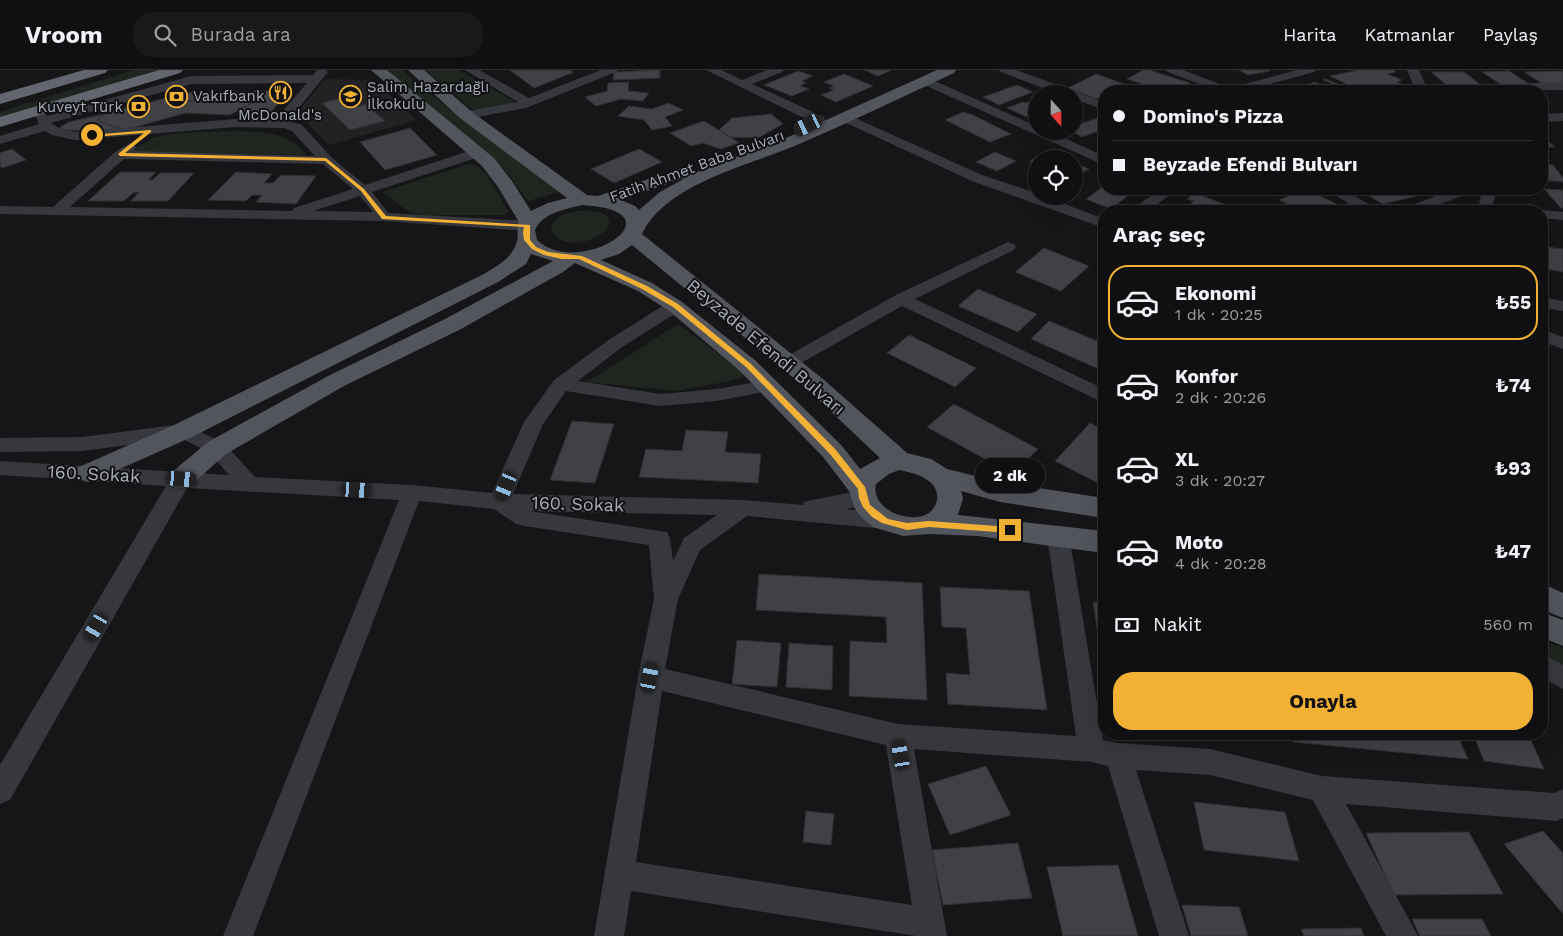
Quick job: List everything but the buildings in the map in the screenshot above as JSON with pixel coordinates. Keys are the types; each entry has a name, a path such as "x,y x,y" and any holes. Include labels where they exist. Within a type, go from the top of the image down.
{"highway":[{"path":"0,92 75,70"},
{"path":"0,99 100,70"},
{"path":"0,106 121,70"},
{"path":"0,122 43,119 175,70"}],"main road":[{"path":"378,70 488,162 506,185 528,230 534,248 546,254 576,257"},
{"path":"415,70 466,115 591,201 616,204 628,211 635,219 633,232"},
{"name":"Fatih Ahmet Baba Bulvarı","path":"528,230 538,214 551,208 591,201 689,171 797,130 928,76 949,70"},
{"name":"Fatih Ahmet Baba Bulvarı","path":"576,257 599,254 616,248 633,232 648,210 666,196 705,174 790,142 846,118 928,76"},
{"path":"88,473 184,431 491,278 519,260 528,230"},
{"name":"Beyzade Efendi Bulvarı","path":"633,232 815,384 900,462"},
{"path":"182,479 218,448 336,381 453,324 576,257"},
{"name":"Beyzade Efendi Bulvarı","path":"576,257 645,287 675,306 748,366 833,452 863,493"},
{"path":"1098,507 1000,492 942,476 923,465 900,462 886,464 874,470 866,478 863,493 867,507 885,521 907,527 929,524 978,526 1098,541"},
{"path":"929,524 941,517 949,508 952,497 949,486 942,476"},
{"path":"1548,598 1563,606"},
{"path":"1548,627 1563,633"}],"street":[{"path":"471,70 528,103"},
{"path":"466,115 528,103 612,70"},
{"path":"712,70 819,120"},
{"path":"741,84 778,70"},
{"path":"1005,70 1046,85"},
{"path":"1172,70 1213,85"},
{"path":"1413,70 1419,85"},
{"path":"1250,85 1300,71"},
{"path":"0,140 43,119 191,80 320,75"},
{"path":"279,123 320,75"},
{"path":"928,76 1028,126"},
{"path":"1548,87 1563,86"},
{"path":"1083,98 1098,104"},
{"path":"1548,118 1563,117"},
{"path":"846,118 977,178 1098,222"},
{"path":"43,119 54,133 75,136 235,123 279,123 297,128 326,160 362,190 384,218"},
{"path":"56,211 149,131"},
{"path":"1057,140 1098,158"},
{"path":"284,216 477,153"},
{"path":"120,155 326,160"},
{"path":"1146,205 1160,195"},
{"path":"1343,195 1360,205"},
{"path":"1425,205 1451,195"},
{"path":"0,210 384,218 528,230"},
{"path":"1548,215 1563,216"},
{"path":"788,363 902,299 1008,247"},
{"path":"902,299 1098,394"},
{"path":"666,599 659,538 524,518 499,502 534,422 561,384 616,343 675,306"},
{"path":"1548,337 1563,344"},
{"path":"561,384 660,400 717,395 768,386"},
{"path":"0,445 82,444 184,431 218,448 249,484"},
{"name":"160. Sokak","path":"0,468 412,493 499,502 743,508 885,521"},
{"path":"0,791 182,479"},
{"path":"238,936 412,493"},
{"name":"160. Sokak","path":"788,512 863,493"},
{"path":"609,936 650,677 666,599 692,544 743,508"},
{"path":"1058,535 1098,721"},
{"path":"1548,668 1563,678"},
{"path":"650,677 898,736 1210,762 1322,789 1561,808"},
{"path":"619,874 931,929 898,736"},
{"path":"1102,740 1105,753 1174,936"},
{"path":"1322,789 1403,936"}],"shaded area":[{"path":"133,70 164,70 0,119 0,112"},
{"path":"386,70 402,70 430,94 559,192 528,201 509,175 492,157"},
{"path":"425,70 459,70 519,104 472,109"},
{"name":"Salim Hazardağlı İlkokulu","path":"325,79 374,80 417,120 329,145 297,113"},
{"path":"236,131 275,134 284,137 300,147 307,155 130,152 154,137 181,133"},
{"path":"472,163 485,172 508,211 504,215 424,215 409,212 382,192"},
{"path":"578,211 600,213 609,218 608,226 601,234 589,240 575,243 561,240 551,230 554,222 564,214"},
{"path":"678,324 748,376 676,391 587,382"},
{"path":"1548,642 1563,648 1563,669 1548,659"}],"place":[{"name":"McDonald's","path":"280,92"},
{"name":"Vakıfbank","path":"177,96"},
{"name":"Salim Hazardağlı İlkokulu","path":"351,96"},
{"name":"Kuveyt Türk","path":"139,107"}],"route":[{"path":"92,135 128,134 149,131 120,155 326,160 351,179 384,218 528,226 526,232 527,240 534,248 546,254 580,258 645,287 675,306 748,366 833,452 862,489 867,507 875,515 885,521 907,527 929,524 978,526 1010,530"}]}
